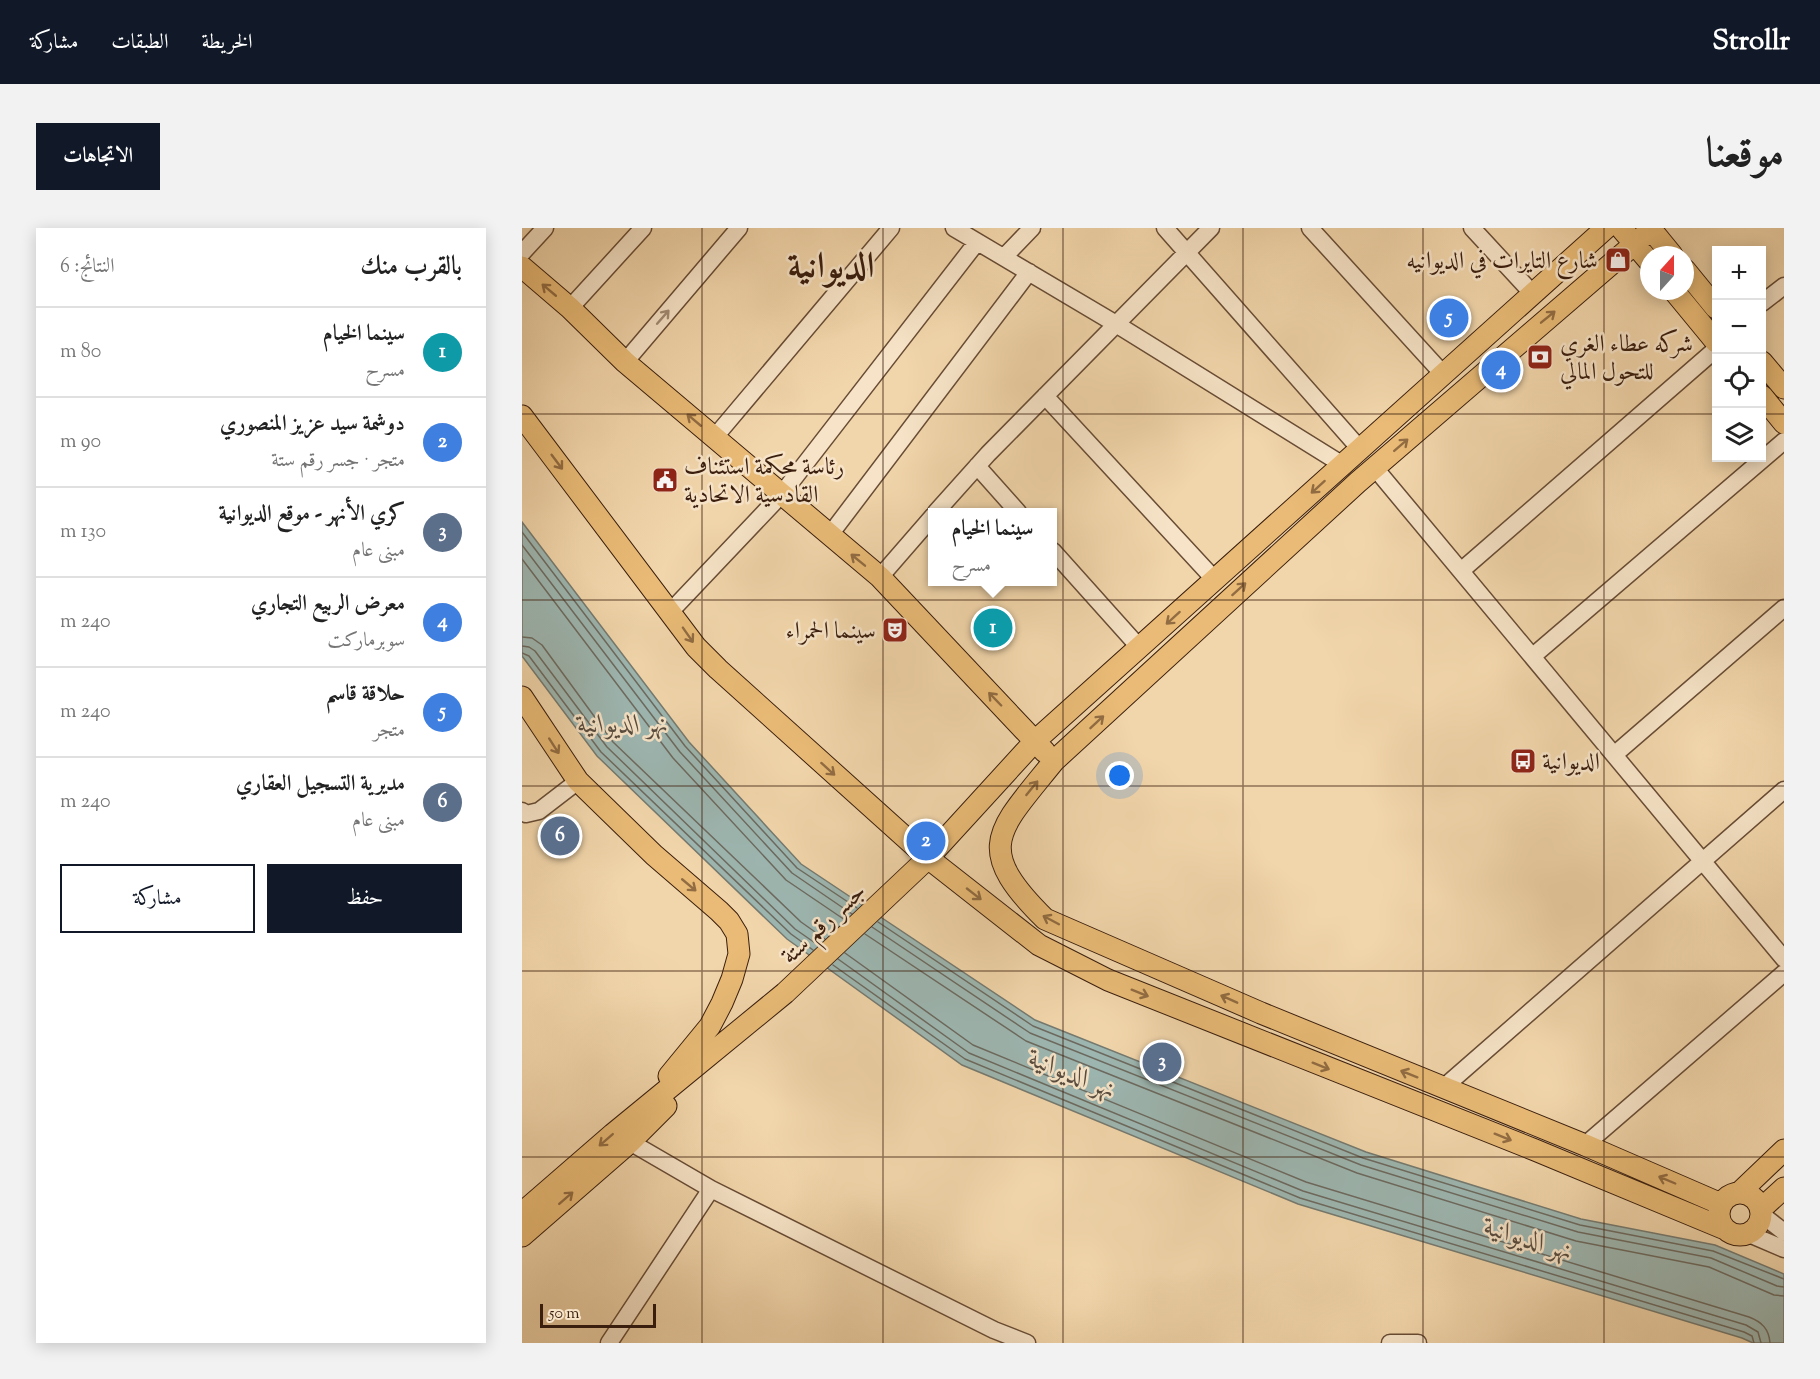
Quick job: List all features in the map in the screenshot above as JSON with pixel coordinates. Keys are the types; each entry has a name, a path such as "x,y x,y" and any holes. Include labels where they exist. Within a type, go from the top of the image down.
{"main road":[{"name":"جسر رقم ستة","path":"733,1037 785,993 896,890 1035,741 1606,228"},
{"path":"1620,228 1640,250"},
{"path":"1665,246 1651,229 1375,468 1228,599 1054,761 1011,814 999,843 1001,861 1009,877 1022,896 1045,919 1261,1013 1585,1144 1721,1204"},
{"path":"522,267 570,308 625,362 880,578 1054,761"},
{"path":"1694,281 1712,303"},
{"path":"1681,300 1712,337"},
{"path":"1766,368 1784,388"},
{"path":"1766,402 1784,423"},
{"path":"522,416 696,647 928,858 1039,945 1108,980 1535,1150 1736,1235 1749,1234 1759,1224 1761,1212 1784,1188"},
{"path":"522,697 578,781 654,855 719,911 729,921 739,940 739,954 732,979 710,1026 633,1117"},
{"path":"1250,1038 1261,1013"},
{"path":"522,1213 633,1117 733,1037"},
{"path":"522,1236 630,1142 733,1037"},
{"path":"1535,1150 1546,1130"},
{"path":"1739,1193 1784,1150"},
{"path":"1725,1229 1719,1217 1721,1204 1732,1194 1739,1193 1753,1197 1761,1212"}],"street":[{"path":"522,253 544,228"},
{"path":"570,308 643,228"},
{"path":"625,362 739,228"},
{"path":"714,438 891,228"},
{"path":"954,228 1116,324 1343,465"},
{"path":"1004,257 1032,228"},
{"path":"1165,228 1360,449"},
{"path":"940,508 977,466 1211,228"},
{"path":"1310,228 1443,374"},
{"path":"1472,228 1533,294"},
{"path":"671,611 781,495 977,242"},
{"path":"829,536 1029,272"},
{"path":"1765,300 1784,286"},
{"path":"1462,570 1712,352"},
{"path":"1045,396 1215,580"},
{"path":"1533,656 1784,441"},
{"path":"977,466 1014,508"},
{"path":"1375,468 1784,959"},
{"path":"880,578 928,522"},
{"path":"1057,555 1140,647"},
{"path":"1614,754 1784,608"},
{"path":"522,811 526,814 539,811 578,781"},
{"path":"1443,1088 1784,790"},
{"path":"1585,1144 1784,973"},
{"path":"630,1142 711,1189 994,1330 1027,1343"},
{"path":"609,1343 711,1189"},
{"path":"1761,1212 1784,1232"},
{"path":"1749,1234 1784,1249"},
{"path":"1390,1343 1418,1343"}],"water":[{"name":"نهر الديوانية","path":"522,522 689,742 801,864 1035,1020 1366,1152 1581,1219 1715,1245 1784,1274 1784,1343 1753,1343 1298,1204 962,1065 787,939 597,756 522,656"}],"place":[{"name":"شارع التايرات في الديوانيه","path":"1618,260"},
{"name":"حلاقة قاسم","path":"1449,318"},
{"name":"شركه عطاء الغري للتحول المالي","path":"1540,357"},
{"name":"معرض الربيع التجاري","path":"1501,370"},
{"name":"رئاسة محكمة استئناف القادسية الاتحادية","path":"665,480"},
{"name":"سينما الخيام","path":"993,628"},
{"name":"سينما الحمراء","path":"895,630"},
{"name":"الديوانية","path":"1523,761"},
{"name":"مديرية التسجيل العقاري","path":"560,836"},
{"name":"دوشمة سيد عزيز المنصوري","path":"926,841"},
{"name":"كري الأنهر - موقع الديوانية","path":"1162,1062"}],"district":[{"name":"الديوانية","path":"831,264"}]}
